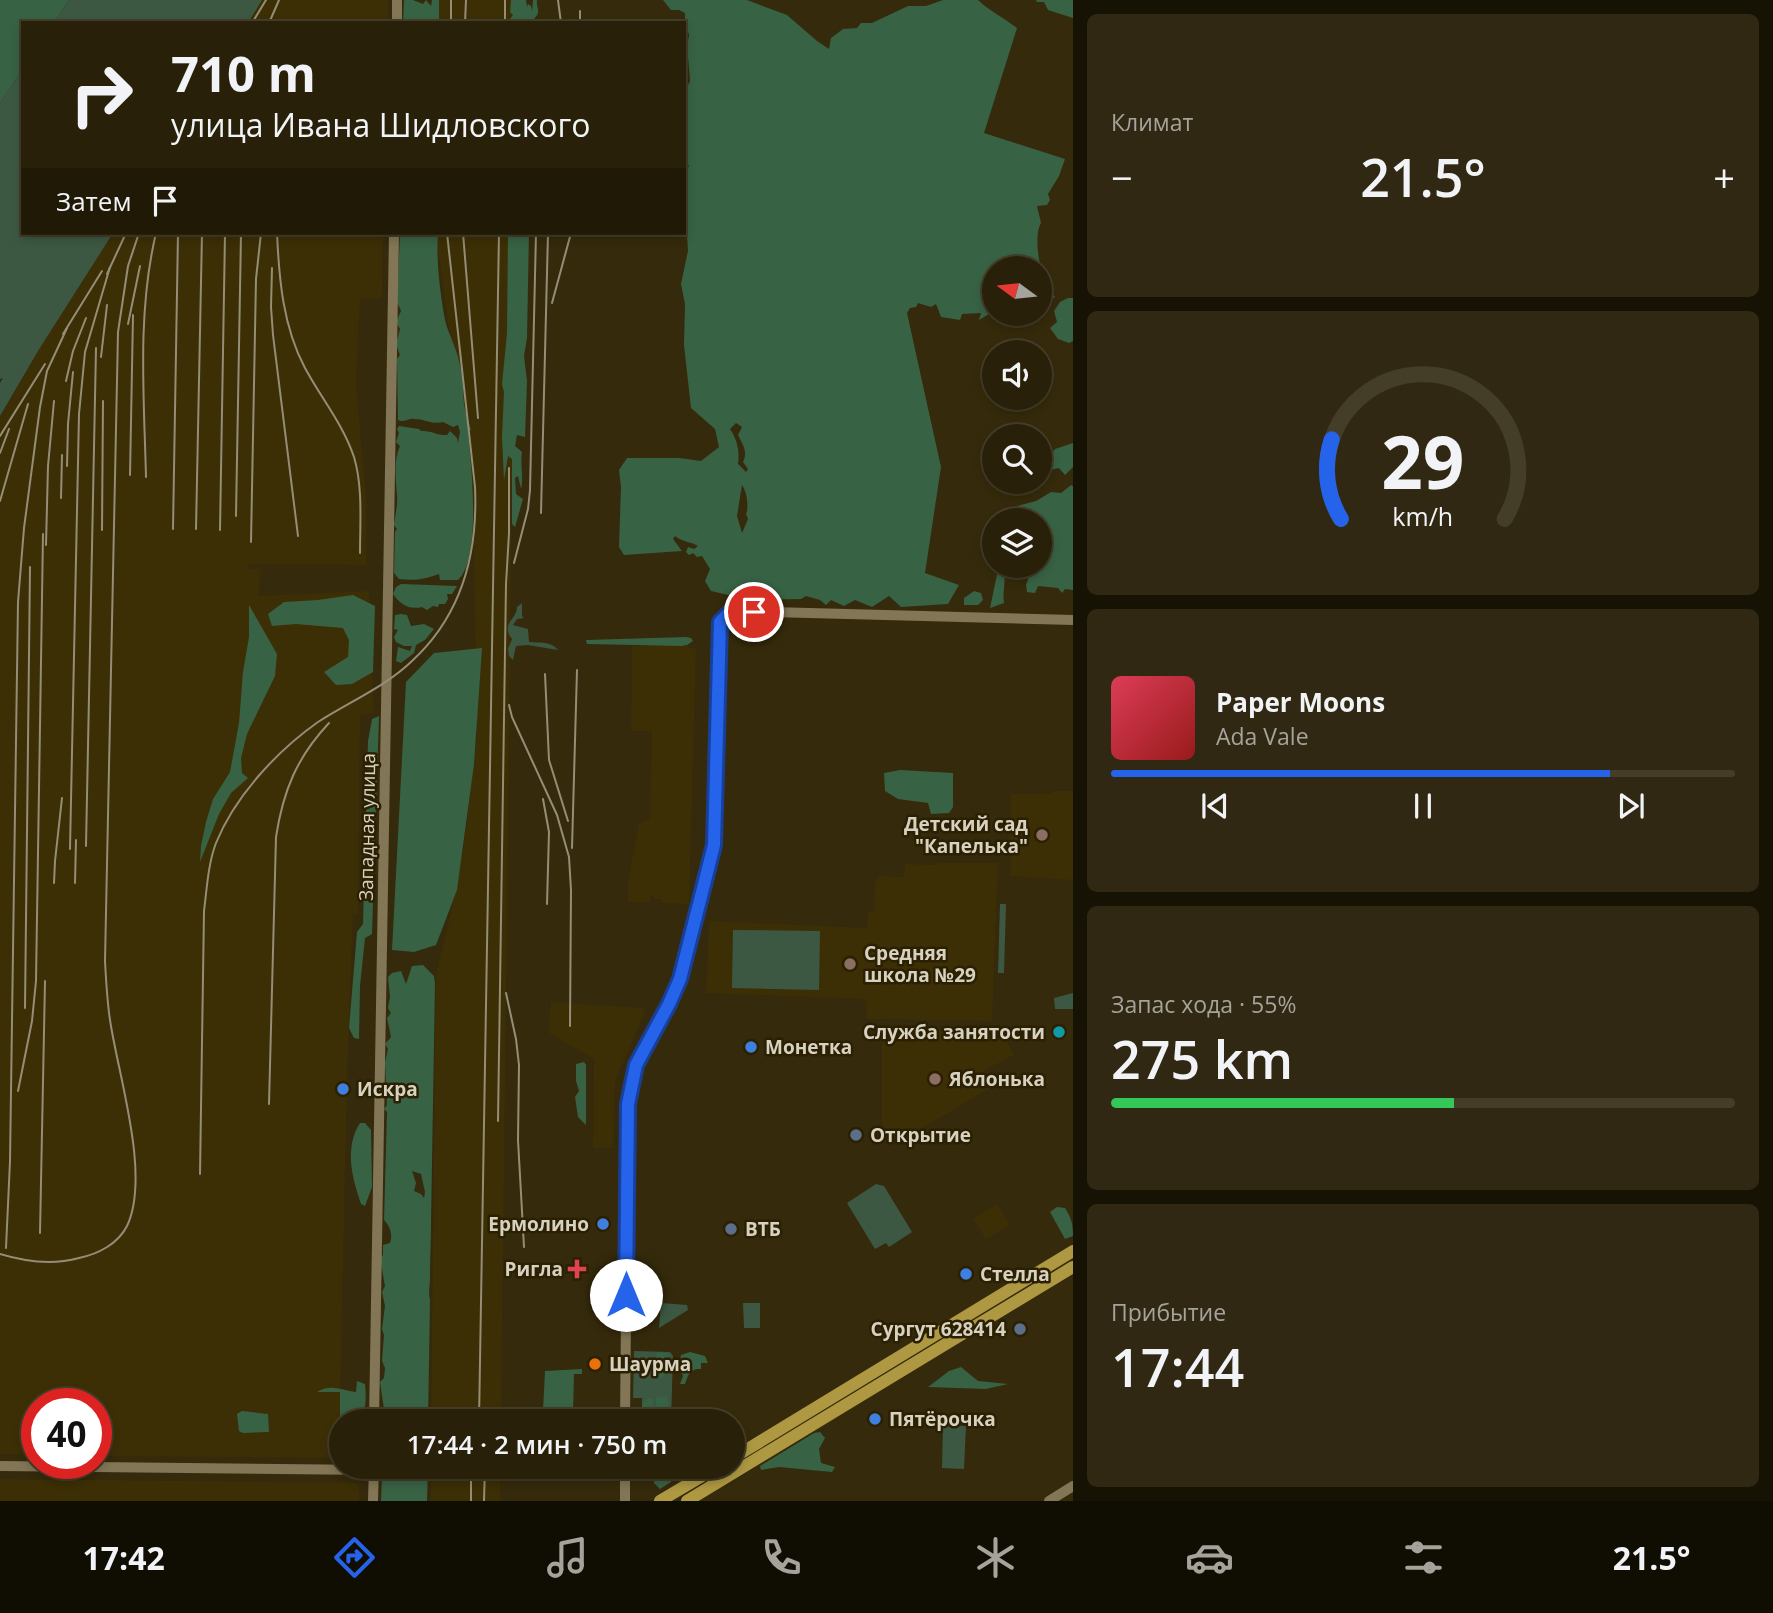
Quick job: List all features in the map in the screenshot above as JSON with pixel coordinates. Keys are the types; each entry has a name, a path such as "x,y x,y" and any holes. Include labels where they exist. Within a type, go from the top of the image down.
{"main road":[{"path":"745,1451 1073,1251"},
{"path":"687,1501 1073,1267"},
{"path":"660,1501 697,1479"}],"street":[{"path":"397,0 397,21"},
{"name":"Западная улица","path":"374,1409 394,235"},
{"path":"625,1409 628,1104 636,1065 680,979 714,845 719,629 724,615 738,611 1073,620"},
{"path":"0,1466 329,1468"},
{"path":"373,1501 374,1479"},
{"path":"625,1479 625,1501"},
{"path":"1049,1501 1073,1486"}],"shaded area":[{"path":"262,0 388,0 388,21 249,21"},
{"path":"435,0 518,0 517,21 435,21"},
{"path":"112,235 383,235 382,298 360,299 356,384 366,497 366,565 248,564 248,568 260,569 259,596 369,591 374,713 360,715 358,914 353,915 347,1073 340,1409 329,1409 329,1458 112,1456 112,1388 21,1388 21,1455 0,1454 0,416"},
{"path":"436,235 515,235 501,1409 431,1409 436,975 464,844 477,738 473,508"},
{"path":"687,645 696,649 689,904 662,903 662,899 655,899 655,896 650,896 650,902 628,902 628,882 639,824 650,818 652,731 631,731 632,646"},
{"name":"Детский сад \"Капелька\"","path":"1053,791 1073,791 1073,880 1011,876 1011,794 1051,794"},
{"name":"Средняя школа №29","path":"998,863 992,1021 867,1019 866,999 706,993 709,921 867,928 868,912 874,912 875,882 878,876 904,877 905,864"},
{"path":"551,1002 642,1008 645,1012 615,1081 613,1148 593,1148 594,1059 549,1033"},
{"name":"Яблонька","path":"896,1030 1002,1032 1014,1055 983,1071 992,1087 898,1142 882,1132 882,1036 896,1035"},
{"path":"997,1204 1010,1225 986,1239 973,1219"},
{"path":"0,1479 359,1483 359,1501 0,1501"},
{"path":"431,1479 500,1479 500,1501 431,1501"}],"green space":[{"path":"0,0 69,0 55,21 21,21 21,72 0,103"},
{"path":"69,0 262,0 249,21 55,21"},
{"path":"404,0 423,4 426,0 431,6 432,0 439,0 439,21 403,21"},
{"path":"511,0 526,0 527,7 528,4 531,6 532,11 533,0 537,0 536,21 512,21 513,15 510,12"},
{"path":"663,0 747,0 787,15 829,49 831,38 843,29 857,28 861,23 872,23 908,6 926,6 943,0 978,0 1017,28 984,133 1065,159 1048,194 1050,200 1047,205 1037,206 1041,223 1037,244 1038,256 982,256 982,318 979,320 981,313 962,314 960,320 941,317 936,304 931,307 918,303 907,313 941,467 925,573 959,585 948,604 901,607 889,596 872,607 855,600 844,606 831,600 826,605 806,596 801,599 750,600 711,591 705,581 710,569 702,556 697,557 693,553 689,555 686,552 688,547 694,549 698,546 675,536 673,539 682,551 624,555 619,547 619,470 627,458 679,458 701,461 719,447 715,429 691,408 684,345 685,304 681,284 688,251 686,89 690,81 687,45 689,35 685,13 671,10","holes":["736,423 742,427 738,435 744,448 743,462 748,469 746,472 738,464 737,446 730,429","742,485 747,500 748,519 742,533 737,516"]},
{"path":"1036,0 1073,0 1073,18 1048,10 1044,2"},
{"path":"21,72 21,235 112,235 0,416 0,383 3,378 0,379 0,103"},
{"path":"400,235 438,235 443,309 458,356 471,430 468,431 473,532 465,569 458,580 440,580 439,574 420,579 399,579 394,573 397,529 394,525 397,499 396,464 400,446 396,442 399,433 397,429 399,426 444,435 450,431 458,443 460,432 458,425 453,427 443,422 398,420 397,359 400,355 396,344 400,329 396,322 401,311 397,302"},
{"path":"508,235 529,235 527,338 524,356 527,381 525,437 517,435 515,446 522,452 522,484 521,489 518,476 515,478 516,494 523,499 515,527 512,524 512,459 508,456 504,480 502,437 502,384 507,333"},
{"path":"1073,298 1073,341 1069,343 1058,339 1050,328 1057,322 1054,311 1060,302"},
{"path":"1073,443 1073,467 1065,475 1059,468 1052,470 1052,453 1055,449"},
{"path":"1073,486 1073,590 1065,589 1062,593 1058,588 1038,586 1035,593 1027,592 1029,578 1052,578 1052,508 1016,508 1052,492 1061,493"},
{"path":"996,578 1005,578 1004,603 990,608"},
{"path":"401,584 457,586 452,594 447,594 445,604 427,610 422,607 409,607 399,601 393,594"},
{"path":"974,591 981,593 983,600 978,605 964,605 964,598"},
{"path":"353,595 375,606 373,672 352,684 336,685 324,672 348,657 349,640 343,628 296,624 272,626 268,614 284,602"},
{"path":"522,603 524,618 517,619 513,625 528,629 529,642 548,644 558,650 528,645 516,646 513,660 509,656 508,649 512,639 508,625"},
{"path":"249,605 277,654 275,676 247,734 241,758 242,773 248,778 231,793 219,814 200,862 201,846 213,799 230,772 249,637"},
{"path":"395,615 407,615 411,626 424,624 434,629 425,640 416,645 414,653 401,663 396,661 398,647 410,651 412,646 396,642 394,637 398,630 394,629"},
{"path":"686,637 693,641 681,646 587,644 586,640"},
{"path":"482,648 474,764 457,890 436,945 414,952 392,950 406,682 434,653"},
{"path":"379,716 372,934 365,938 360,986 359,1039 354,1038 349,1028 357,932 363,924 368,741 372,719"},
{"path":"900,770 953,773 953,807 949,813 931,814 928,803 898,799 885,791 884,773"},
{"path":"1000,904 1006,904 1004,973 998,973"},
{"path":"733,930 820,931 819,990 732,988"},
{"path":"423,965 434,976 428,1409 384,1409 380,1382 384,1378 385,1368 382,1361 385,1306 382,1292 385,1286 380,1258 383,1255 383,1245 390,1243 391,1237 384,1220 387,1112 384,1109 387,1105 385,1063 388,1049 385,1044 391,1037 387,1018 391,1013 388,1008 388,977 401,971 406,984 412,966","holes":["412,1171 421,1174 424,1198 414,1191 416,1183"]},
{"path":"1073,993 1073,1009 1055,1009 1054,998"},
{"path":"584,1062 586,1125 578,1117 575,1097 579,1091 576,1064"},
{"path":"360,1123 365,1123 371,1130 372,1187 365,1206 361,1204 351,1163 352,1143"},
{"path":"876,1184 884,1186 912,1232 889,1247 886,1243 875,1249 847,1203"},
{"path":"1057,1207 1067,1211 1073,1236 1065,1239 1050,1212"},
{"path":"661,1303 687,1305 688,1310 659,1328"},
{"path":"743,1303 760,1303 760,1328 744,1328"},
{"path":"634,1351 670,1352 673,1356 671,1409 642,1409 642,1398 633,1398"},
{"path":"690,1352 705,1356 708,1363 701,1363 701,1369 692,1371 685,1384 680,1384 683,1376 679,1369 681,1355"},
{"path":"656,1353 669,1354 669,1367 662,1378 656,1378 656,1369 661,1365 657,1363"},
{"path":"961,1367 978,1381 1008,1384 986,1389 928,1387 949,1371"},
{"path":"582,1369 582,1374 574,1374 573,1409 543,1409 545,1371"},
{"path":"357,1381 365,1384 364,1409 340,1409 340,1392 317,1392 332,1388 356,1392"},
{"path":"667,1396 668,1409 656,1409 656,1398"},
{"path":"653,1399 652,1409 642,1409 645,1400"},
{"path":"242,1411 268,1414 269,1432 239,1431 237,1414"},
{"path":"943,1425 966,1426 964,1469 942,1468"},
{"path":"820,1432 825,1438 819,1449 821,1463 835,1467 832,1472 779,1467 761,1470 760,1466"},
{"path":"382,1479 428,1479 427,1501 381,1501"},
{"path":"654,1479 671,1479 671,1482 660,1489"}],"railway":[{"path":"253,21 266,0"},
{"path":"270,21 279,0"},
{"path":"451,0 451,21"},
{"path":"465,21 466,0"},
{"path":"505,0 505,21"},
{"path":"558,0 561,21"},
{"path":"580,11 580,21"},
{"path":"107,274 125,235"},
{"path":"0,1254 49,1262 93,1254 113,1243 123,1232 133,1205 136,1180 131,1125 110,1020 105,961 118,332 128,266 138,235"},
{"path":"146,477 144,324 156,235"},
{"path":"173,529 178,235"},
{"path":"196,529 202,235"},
{"path":"220,530 225,235"},
{"path":"236,516 241,235"},
{"path":"251,542 256,279 261,235"},
{"path":"277,235 281,285 292,336 305,368 338,422 357,468 360,492 360,553"},
{"path":"200,1174 204,911 209,868 216,843 234,808 259,776 287,747 318,722 390,679 429,643 455,603 470,559 475,487 447,235"},
{"path":"463,235 478,418"},
{"path":"479,1409 499,235"},
{"path":"514,563 528,509 530,490 536,235"},
{"path":"541,513 548,235"},
{"path":"552,303 570,235"},
{"path":"128,324 140,266"},
{"path":"70,849 79,414 85,352 110,267"},
{"path":"272,268 273,335 298,536"},
{"path":"63,334 102,271"},
{"path":"101,357 107,305"},
{"path":"130,475 133,315"},
{"path":"66,381 73,351 86,318"},
{"path":"6,1248 10,1161 18,602 24,528 40,407 47,371 67,328"},
{"path":"86,846 96,348"},
{"path":"0,436 45,364"},
{"path":"67,466 73,372"},
{"path":"46,545 48,466 54,401"},
{"path":"102,530 103,401"},
{"path":"0,501 28,404"},
{"path":"0,453 9,429"},
{"path":"61,498 62,455"},
{"path":"498,1121 509,468"},
{"path":"18,1091 32,1021 36,981 43,534"},
{"path":"25,1008 30,567"},
{"path":"572,848 577,670"},
{"path":"545,674 549,760 568,821"},
{"path":"509,705 557,815 569,857 570,1026"},
{"path":"269,1104 276,837 293,776 308,749 329,723"},
{"path":"54,883 62,798"},
{"path":"543,799 549,832 547,904"},
{"path":"75,883 76,840"},
{"path":"40,1233 45,981"},
{"path":"506,993 519,1065 518,1140 524,1247"},
{"path":"471,1479 471,1501"},
{"path":"484,1501 485,1479"}],"place":[{"name":"Детский сад \"Капелька\"","path":"1042,835"},
{"name":"Средняя школа №29","path":"850,964"},
{"name":"Служба занятости","path":"1059,1032"},
{"name":"Монетка","path":"751,1047"},
{"name":"Яблонька","path":"935,1079"},
{"name":"Искра","path":"343,1089"},
{"name":"Открытие","path":"856,1135"},
{"name":"Ермолино","path":"603,1224"},
{"name":"ВТБ","path":"731,1229"},
{"name":"Ригла","path":"577,1269"},
{"name":"Стелла","path":"966,1274"},
{"name":"Сургут 628414","path":"1020,1329"},
{"name":"Шаурма","path":"595,1364"},
{"name":"Пятёрочка","path":"875,1419"}],"route":[{"path":"626,1295 630,1084 636,1065 680,979 714,845 720,622 724,615 729,613 754,612"}]}
